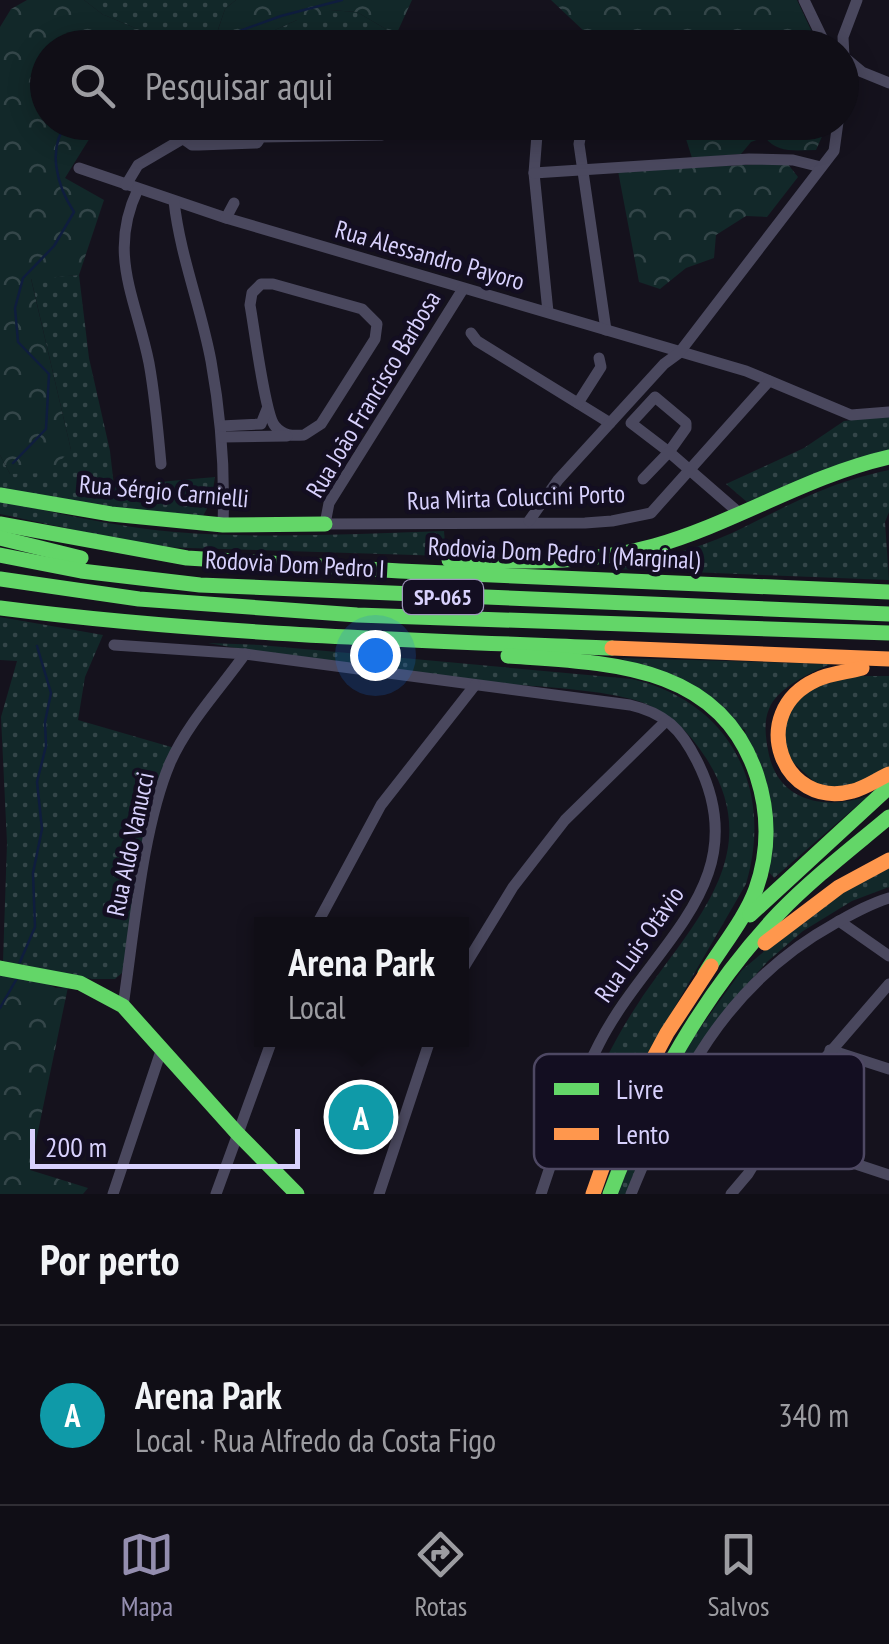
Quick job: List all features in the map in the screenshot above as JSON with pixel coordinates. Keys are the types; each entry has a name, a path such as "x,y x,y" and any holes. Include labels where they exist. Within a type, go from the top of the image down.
{"main road":[{"path":"304,564 374,559 598,558 655,546 829,472 889,457"},
{"name":"Rua Sérgio Carnielli","path":"0,495 112,514 223,525 325,524"},
{"name":"Rodovia Dom Pedro I (Marginal)","path":"0,524 151,554 889,592"},
{"path":"0,538 200,584"},
{"name":"Rodovia Dom Pedro I","path":"0,555 81,571 200,584 889,614"},
{"name":"Rodovia Dom Pedro I","path":"0,578 139,599 357,615 889,633"},
{"path":"4,609 340,645 603,664 662,677 698,696 739,735 752,759 762,786 766,836 755,890 655,1054"},
{"name":"SP-065","path":"251,634 889,663"},
{"path":"889,663 831,673 798,688 780,713 776,734 778,750 793,778 818,793 848,793 889,774"},
{"path":"705,974 755,909 889,787"},
{"path":"676,1054 776,916 889,817"},
{"path":"746,954 769,941 827,893 889,860"},
{"path":"0,968 78,980 124,1006 161,1052 298,1194"},
{"path":"592,1194 601,1169"},
{"path":"610,1194 620,1169"}],"street":[{"path":"804,0 819,30"},
{"path":"846,30 857,0"},
{"path":"859,69 889,83"},
{"path":"162,464 151,373 122,248 123,226 138,164 186,140 192,145 259,140"},
{"path":"537,140 534,173 548,312"},
{"path":"580,140 606,330"},
{"path":"529,521 558,480 664,364 679,353 834,151 836,140"},
{"path":"534,173 750,159 793,160 821,168"},
{"name":"Rua Alessandro Payoro","path":"79,168 226,218 746,371 851,416 889,412"},
{"path":"174,201 180,248 211,359 222,432 223,525"},
{"path":"226,218 234,203"},
{"path":"222,432 287,436 304,436 321,424 374,339 377,324 362,309 273,284 256,288 250,305 267,409 276,428 287,436"},
{"name":"Rua João Francisco Barbosa","path":"325,524 329,503 463,289"},
{"path":"471,333 477,341 610,423"},
{"path":"578,403 601,367 599,358"},
{"name":"Rua Mirta Coluccini Porto","path":"325,524 612,521 651,513 769,381"},
{"path":"643,480 669,452 686,428 686,423 655,398 631,422 669,452 738,512"},
{"path":"222,432 261,424 267,409"},
{"path":"114,645 245,654 656,711 666,721 565,820 513,887 469,959"},
{"name":"Rua Aldo Vanucci","path":"124,1006 147,850 170,762 245,654"},
{"path":"321,917 381,805 475,685"},
{"name":"Rua Luis Otávio","path":"595,1054 648,967 692,911 711,874 716,843 715,810 692,750 666,721"},
{"path":"702,1054 729,1010 758,977 839,921 889,898"},
{"path":"839,921 889,956"},
{"path":"827,1054 889,984"},
{"path":"216,1194 269,1047"},
{"path":"379,1194 428,1047"},
{"path":"830,1050 842,1054"},
{"path":"113,1194 161,1052"},
{"path":"864,1061 889,1069"},
{"path":"864,1167 889,1175"},
{"name":"Rua Luis Otávio","path":"541,1194 550,1169"},
{"path":"631,1194 642,1169"},
{"path":"731,1194 751,1169"},
{"path":"742,1194 748,1174"}],"green space":[{"path":"27,0 84,0 102,14 140,30 30,30 30,140 89,140 65,178 104,200 79,275 31,279 71,450 48,473 10,474 0,455 0,27 11,9"},
{"path":"84,0 236,0 225,9 218,30 140,30 102,14"},
{"path":"236,0 412,0 398,30 388,30 357,12 330,10 315,26 297,20 275,30 218,30 225,9"},
{"path":"551,0 797,0 811,30 583,30"},
{"path":"330,10 357,12 388,30 275,30"},
{"path":"686,140 757,140 741,154 692,158"},
{"path":"820,140 816,150 781,149 770,142"},
{"path":"787,163 798,177 767,217 746,216 716,235 714,258 686,268 660,289 639,282 618,171"},
{"path":"79,275 89,358 114,486 215,477 211,501 203,516 110,508 0,488 0,455 10,474 71,450 31,278"},
{"path":"889,415 889,450 747,502 726,484 804,448 844,421"},
{"path":"889,470 889,512 885,522 889,580 614,569 703,544 826,489"},
{"path":"0,501 175,532 275,536 444,531 446,556 155,547 0,514"},
{"path":"0,617 103,635 85,677 78,720 178,749 147,850 122,973 115,979 92,979 3,961 7,843 1,717 17,661 0,660"},
{"path":"208,643 632,679 696,707 719,729 737,754 754,815 746,884 648,1054 608,1054 699,917 726,858 729,826 723,793 706,758 685,731 649,705 621,697"},
{"path":"621,658 831,664 796,682 773,701 766,726 769,755 783,784 807,799 837,802 868,796 774,878 768,871 745,730"},
{"path":"853,676 889,676 889,767 857,785 821,788 784,754 783,720 811,686"},
{"path":"889,868 889,887 852,901 803,931 768,961 732,1001 704,1054 681,1054 742,970 819,905"},
{"path":"0,974 30,976 56,988 68,987 30,1170 88,1188 83,1194 0,1194"},
{"path":"628,1169 642,1169 629,1194 617,1194"}],"waterway":[{"path":"242,30 342,0"},
{"path":"13,463 46,429 49,374 18,342 15,308 23,278 54,246 74,212 56,167 58,140"},
{"path":"20,962 35,927 33,873 42,829 37,782 46,746 45,722 51,693 37,646"},
{"path":"0,1008 16,980"}],"traffic: fast":[{"path":"449,560 552,560 629,552 684,536 829,476 889,457"},
{"path":"0,495 111,514 223,525 325,524"},
{"path":"0,524 187,558 889,592"},
{"path":"0,538 81,558"},
{"path":"0,555 81,571 200,585 889,614"},
{"path":"0,579 139,599 357,615 889,633"},
{"path":"0,608 229,630 612,648"},
{"path":"508,656 584,662 656,676 688,690 717,711 740,739 757,776 764,804 763,861 746,911 705,974"},
{"path":"750,915 889,787"},
{"path":"676,1054 726,976 779,913 889,817"},
{"path":"0,968 80,983 123,1006 297,1194"},
{"path":"610,1194 620,1169"}],"traffic: slow":[{"path":"612,648 889,659"},
{"path":"862,668 816,680 795,695 782,714 778,734 782,755 792,773 807,787 828,793 858,790 889,774"},
{"path":"765,943 839,887 889,860"},
{"path":"656,1054 711,966"},
{"path":"593,1194 602,1169"}],"place":[{"name":"Arena Park","path":"361,1117"}]}
